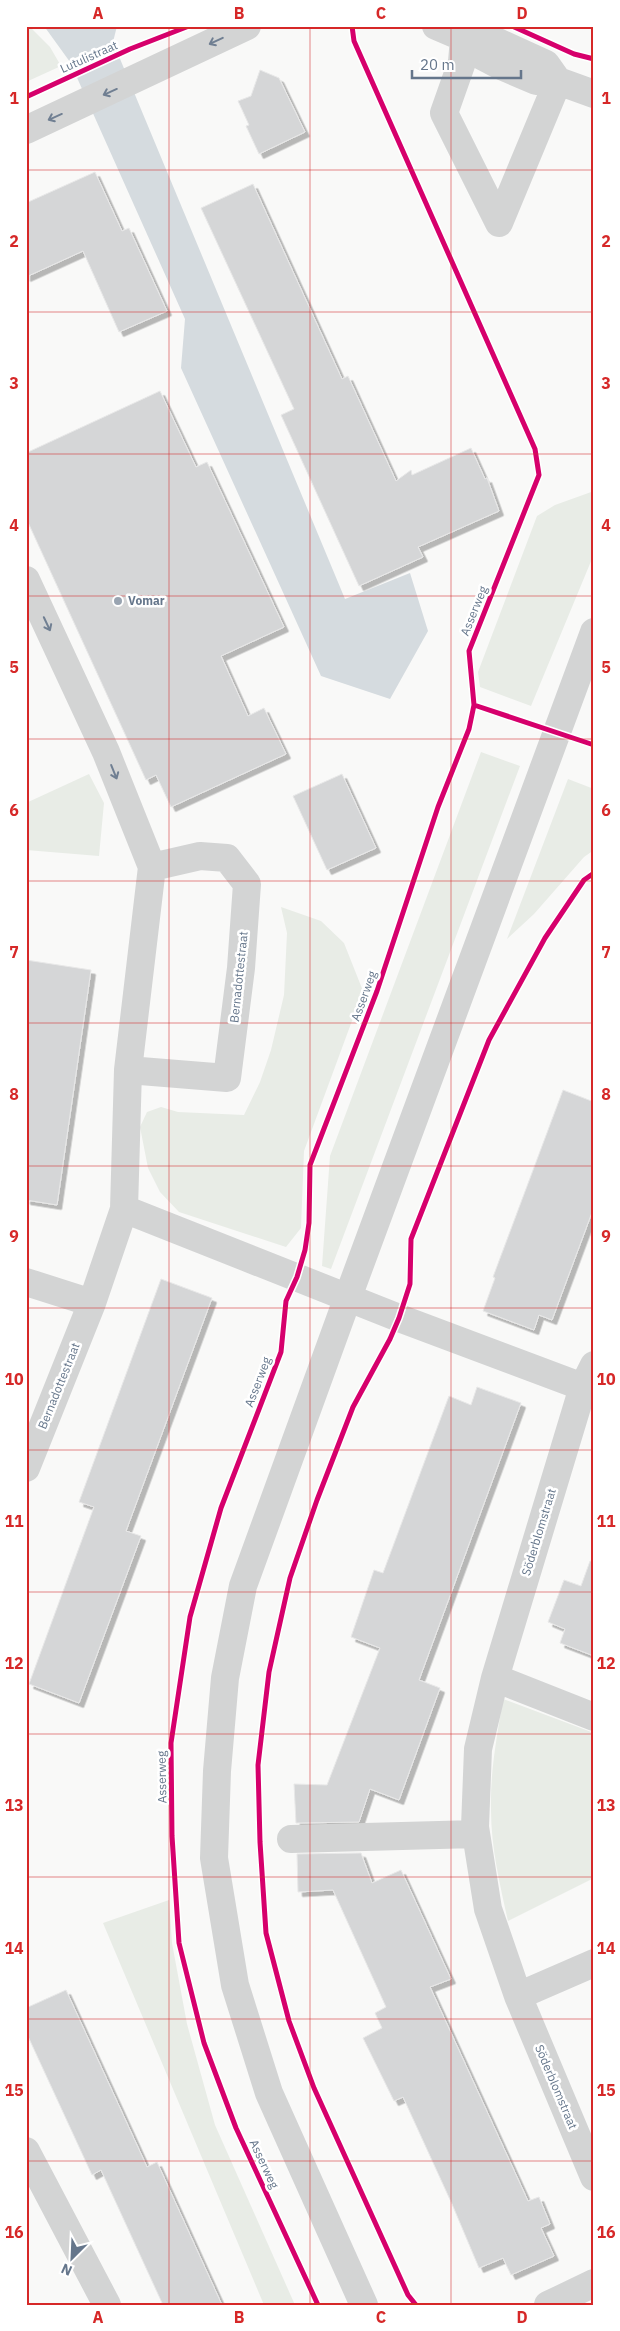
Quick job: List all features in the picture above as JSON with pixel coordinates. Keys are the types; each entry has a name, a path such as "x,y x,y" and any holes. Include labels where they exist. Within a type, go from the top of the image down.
{"street":[{"path":"26,130 136,80 247,26"},
{"path":"436,26 464,38 489,38 546,64 558,80 594,94"},
{"path":"464,38 462,62 444,113 499,223 558,80"},
{"name":"Bernadottestraat","path":"26,580 106,752 152,867 128,1070 124,1209 92,1303 26,1468"},
{"path":"364,2305 269,2093 235,1985 214,1858 217,1771 225,1678 243,1586 348,1296 594,632"},
{"name":"Bernadottestraat","path":"128,1070 227,1078 240,977 247,884 227,858 200,856 152,867"},
{"path":"124,1209 348,1296"},
{"path":"26,1282 92,1303"},
{"name":"Söderblomstraat","path":"348,1296 588,1376 495,1678 478,1750 476,1834 488,1909 518,1996 594,2177"},
{"path":"495,1678 594,1717"},
{"path":"291,1839 476,1834"},
{"path":"518,1996 594,1963"},
{"path":"26,2151 107,2305"},
{"path":"548,2305 594,2283"}],"shaded area":[{"path":"26,26 29,26 50,47 61,66 26,82"},
{"path":"44,26 117,26 113,42 345,599 410,573 428,631 390,699 321,676 181,368 185,319 70,62"},
{"path":"594,491 594,554 531,706 480,687 478,672 537,516 555,505"},
{"path":"481,752 520,766 331,1269 322,1266 330,1156"},
{"path":"89,774 104,803 99,856 26,850 26,803"},
{"path":"568,779 594,789 594,850 584,857 534,914 507,939"},
{"path":"281,907 321,921 344,943 363,991 304,1151 301,1228 286,1247 179,1212 160,1192 148,1168 140,1127 147,1112 161,1107 178,1112 244,1115 260,1082 271,1050 284,995 287,933"},
{"path":"503,1699 594,1733 594,1878 508,1921 494,1852 491,1824 493,1768"},
{"path":"169,1900 172,1943 187,2024 215,2125 295,2305 264,2305 103,1923"}],"building":[{"path":"260,70 279,78 305,132 259,154 246,126 249,125 238,101 251,96"},
{"path":"95,172 122,231 129,228 167,311 119,332 83,251 26,277 26,203"},
{"path":"253,184 342,379 348,376 396,481 411,470 412,475 471,448 485,479 487,478 499,511 418,547 423,557 359,586 281,415 294,409 201,208"},
{"path":"160,391 196,467 207,462 284,627 221,656 248,716 264,708 286,754 171,807 156,775 146,780 26,518 26,453"},
{"path":"342,774 376,848 327,870 293,796"},
{"path":"26,960 91,970 57,1205 26,1200"},
{"path":"563,1090 594,1102 594,1207 552,1320 539,1315 534,1330 483,1311 495,1278 493,1277"},
{"path":"161,1279 212,1298 126,1531 141,1536 79,1703 29,1684 94,1507 79,1502"},
{"path":"477,1387 521,1403 419,1680 440,1688 399,1800 370,1789 359,1822 296,1823 294,1784 327,1785 380,1648 351,1637 374,1570 383,1573 449,1396 471,1405"},
{"path":"590,1561 594,1561 594,1656 560,1643 565,1629 548,1622 564,1580 581,1586"},
{"path":"361,1853 372,1883 401,1870 451,1979 430,1987 528,2201 539,2197 550,2224 541,2228 554,2256 511,2275 503,2258 479,2268 403,2097 394,2101 363,2038 382,2028 375,2013 386,2007 333,1890 298,1892 297,1854"},
{"path":"66,1990 147,2167 157,2162 222,2305 163,2305 101,2170 92,2175 26,2032 26,2008"}],"cycle path":[{"name":"Lutulistraat","path":"26,97 130,49 189,26"},
{"path":"352,26 354,41 535,449 539,475"},
{"path":"512,26 574,54 594,59"},
{"name":"Asserweg","path":"318,2305 236,2128 204,2043 179,1943 172,1836 171,1743 190,1617 221,1508 281,1352 286,1301 297,1277 305,1250 309,1223 310,1165 377,991 438,807 469,729 474,705 469,651 539,475"},
{"path":"474,705 594,745"},
{"path":"416,2305 408,2295 314,2088 289,2021 266,1933 260,1842 258,1765 269,1672 290,1578 317,1500 353,1407 390,1339 399,1318 410,1284 411,1239 489,1040 545,938 584,880 594,873"}],"place":[{"name":"Vomar","path":"118,601"}]}
